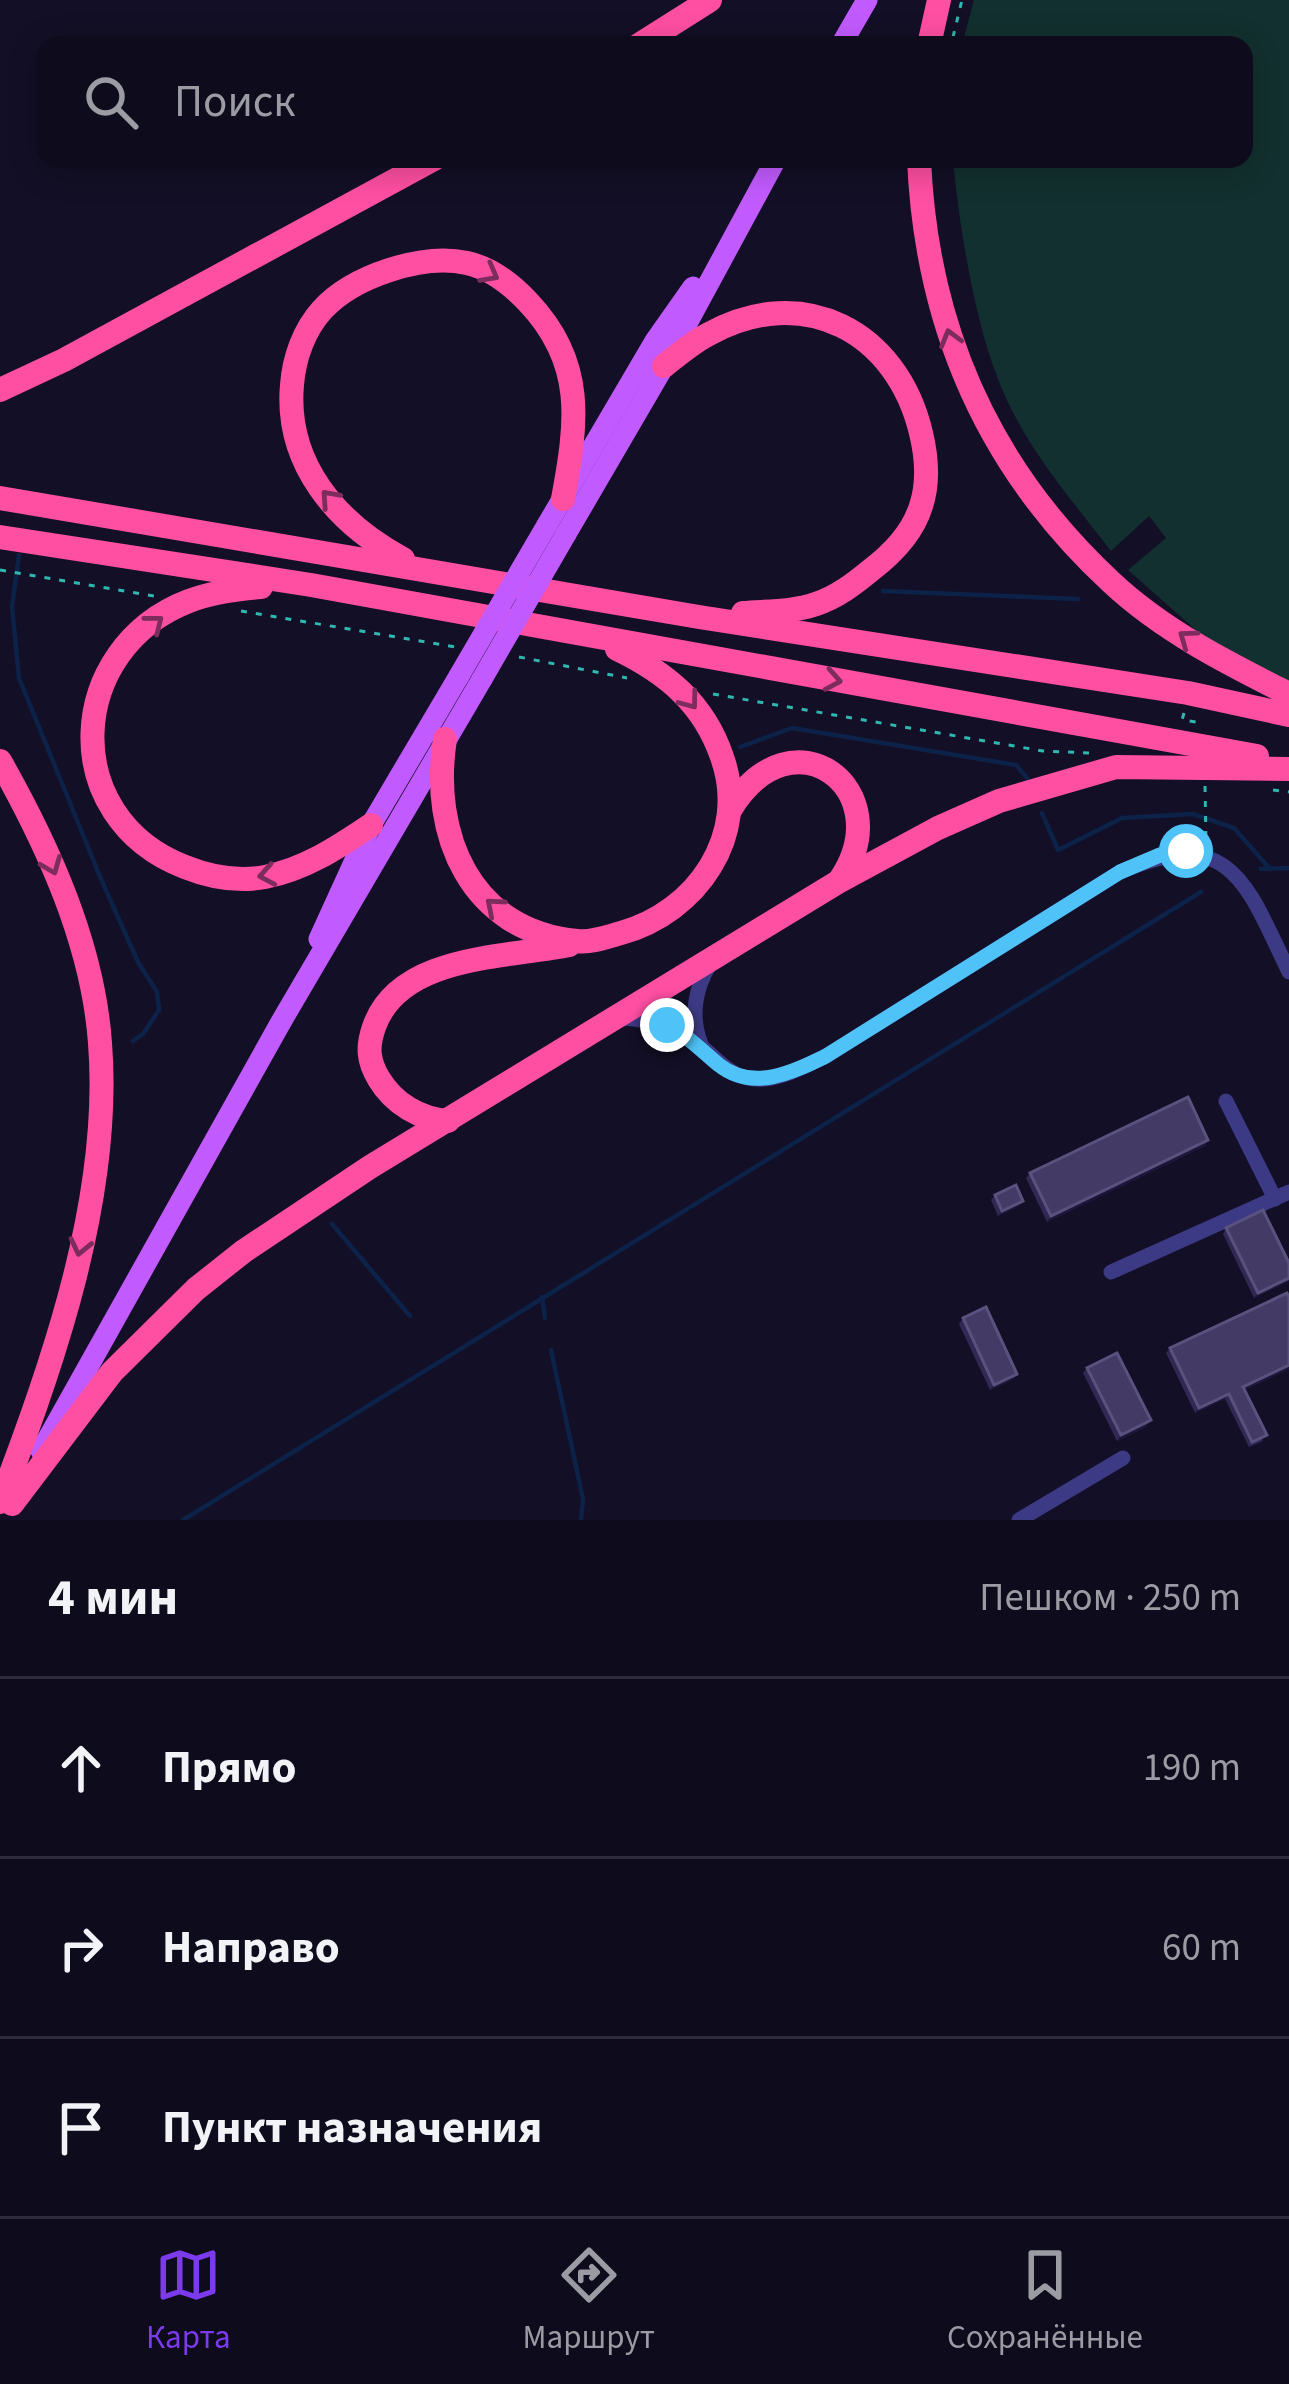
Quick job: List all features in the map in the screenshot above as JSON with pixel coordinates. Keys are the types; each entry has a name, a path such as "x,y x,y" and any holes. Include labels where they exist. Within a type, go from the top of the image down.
{"highway":[{"path":"653,36 710,0"},
{"path":"931,36 939,0"},
{"path":"0,390 417,168"},
{"path":"919,168 931,268 957,363 996,442 1033,495 1113,584 1207,652 1289,694"},
{"path":"420,568 371,542 337,508 316,485 292,434 294,364 305,335 323,309 374,277 436,260 469,263 503,280 547,323 563,350 575,406 562,499"},
{"path":"664,366 709,334 739,322 777,314 832,320 854,330 889,365 916,416 926,460 921,508 910,530 880,563 844,590 800,608 699,617"},
{"path":"0,498 699,617 1188,693 1289,715"},
{"path":"0,537 311,585 1192,744 1289,766"},
{"path":"311,585 254,587 186,602 140,634 119,656 96,703 92,726 98,780 118,818 136,839 177,864 208,875 237,879 287,872 323,857 371,825"},
{"path":"448,1121 410,1111 388,1093 372,1066 369,1040 391,996 436,969 580,942 651,923 696,888 721,852 730,783 717,742 682,688 637,658 594,638"},
{"path":"446,739 439,779 441,806 458,860 474,888 511,921 538,933 580,942"},
{"path":"0,761 35,823 87,972 100,1040 101,1122 62,1324 5,1509"},
{"path":"730,810 743,788 774,765 792,761 828,771 854,801 860,824 853,861 838,882"},
{"path":"5,1509 112,1372 196,1289 282,1226 838,882 938,827 999,801 1116,767 1289,766"}],"main road":[{"path":"846,36 866,0"},
{"path":"281,1022 371,825 470,678 556,530 664,366 771,168"},
{"path":"556,530 562,499 656,341 751,202"},
{"path":"5,1509 446,739 470,678"}],"street":[{"path":"618,1018 667,1025 742,1077 764,1079 793,1072 1120,872 1160,855 1186,851 1208,856 1246,886 1289,972"},
{"path":"702,1046 696,1031 695,1001 705,970 717,954"},
{"path":"1111,1272 1282,1195 1226,1101"},
{"path":"1019,1520 1123,1459"}],"path":[{"path":"953,36 962,0"},
{"path":"3,571 186,602"},
{"path":"231,609 454,646"},
{"path":"522,658 636,680"},
{"path":"682,688 1043,752 1107,753"},
{"path":"1188,693 1183,720 1196,722 1192,744"},
{"path":"1205,784 1203,825 1208,856"}],"green space":[{"path":"974,0 1289,0 1289,683 1207,640 1128,570 1166,538 1149,516 1111,551 1033,448 1008,403 982,328 954,168 1253,168 1253,36 964,36"}],"building":[{"path":"1188,1097 1208,1140 1051,1216 1030,1173"},
{"path":"1016,1185 1023,1201 1002,1211 995,1195"},
{"path":"1263,1210 1289,1263 1289,1278 1258,1293 1226,1228"},
{"path":"1287,1293 1289,1365 1243,1387 1267,1435 1252,1442 1229,1394 1199,1408 1170,1348"},
{"path":"986,1307 1017,1374 994,1385 963,1318"},
{"path":"1117,1353 1151,1420 1121,1435 1087,1368"}],"waterway":[{"path":"19,555 12,607 19,678 101,879 138,962 157,992 159,1010 133,1041"},
{"path":"883,591 1078,599"},
{"path":"740,747 792,728 1016,765 1027,778"},
{"path":"1042,813 1058,850 1122,818 1193,814 1234,828 1270,869"},
{"path":"1261,869 1289,868"},
{"path":"183,1520 1201,892"},
{"path":"332,1224 410,1316"},
{"path":"542,1297 545,1318"},
{"path":"551,1350 583,1499 581,1520"}],"route":[{"path":"667,1025 742,1077 764,1079 793,1072 1120,872 1160,855 1186,851"}]}
